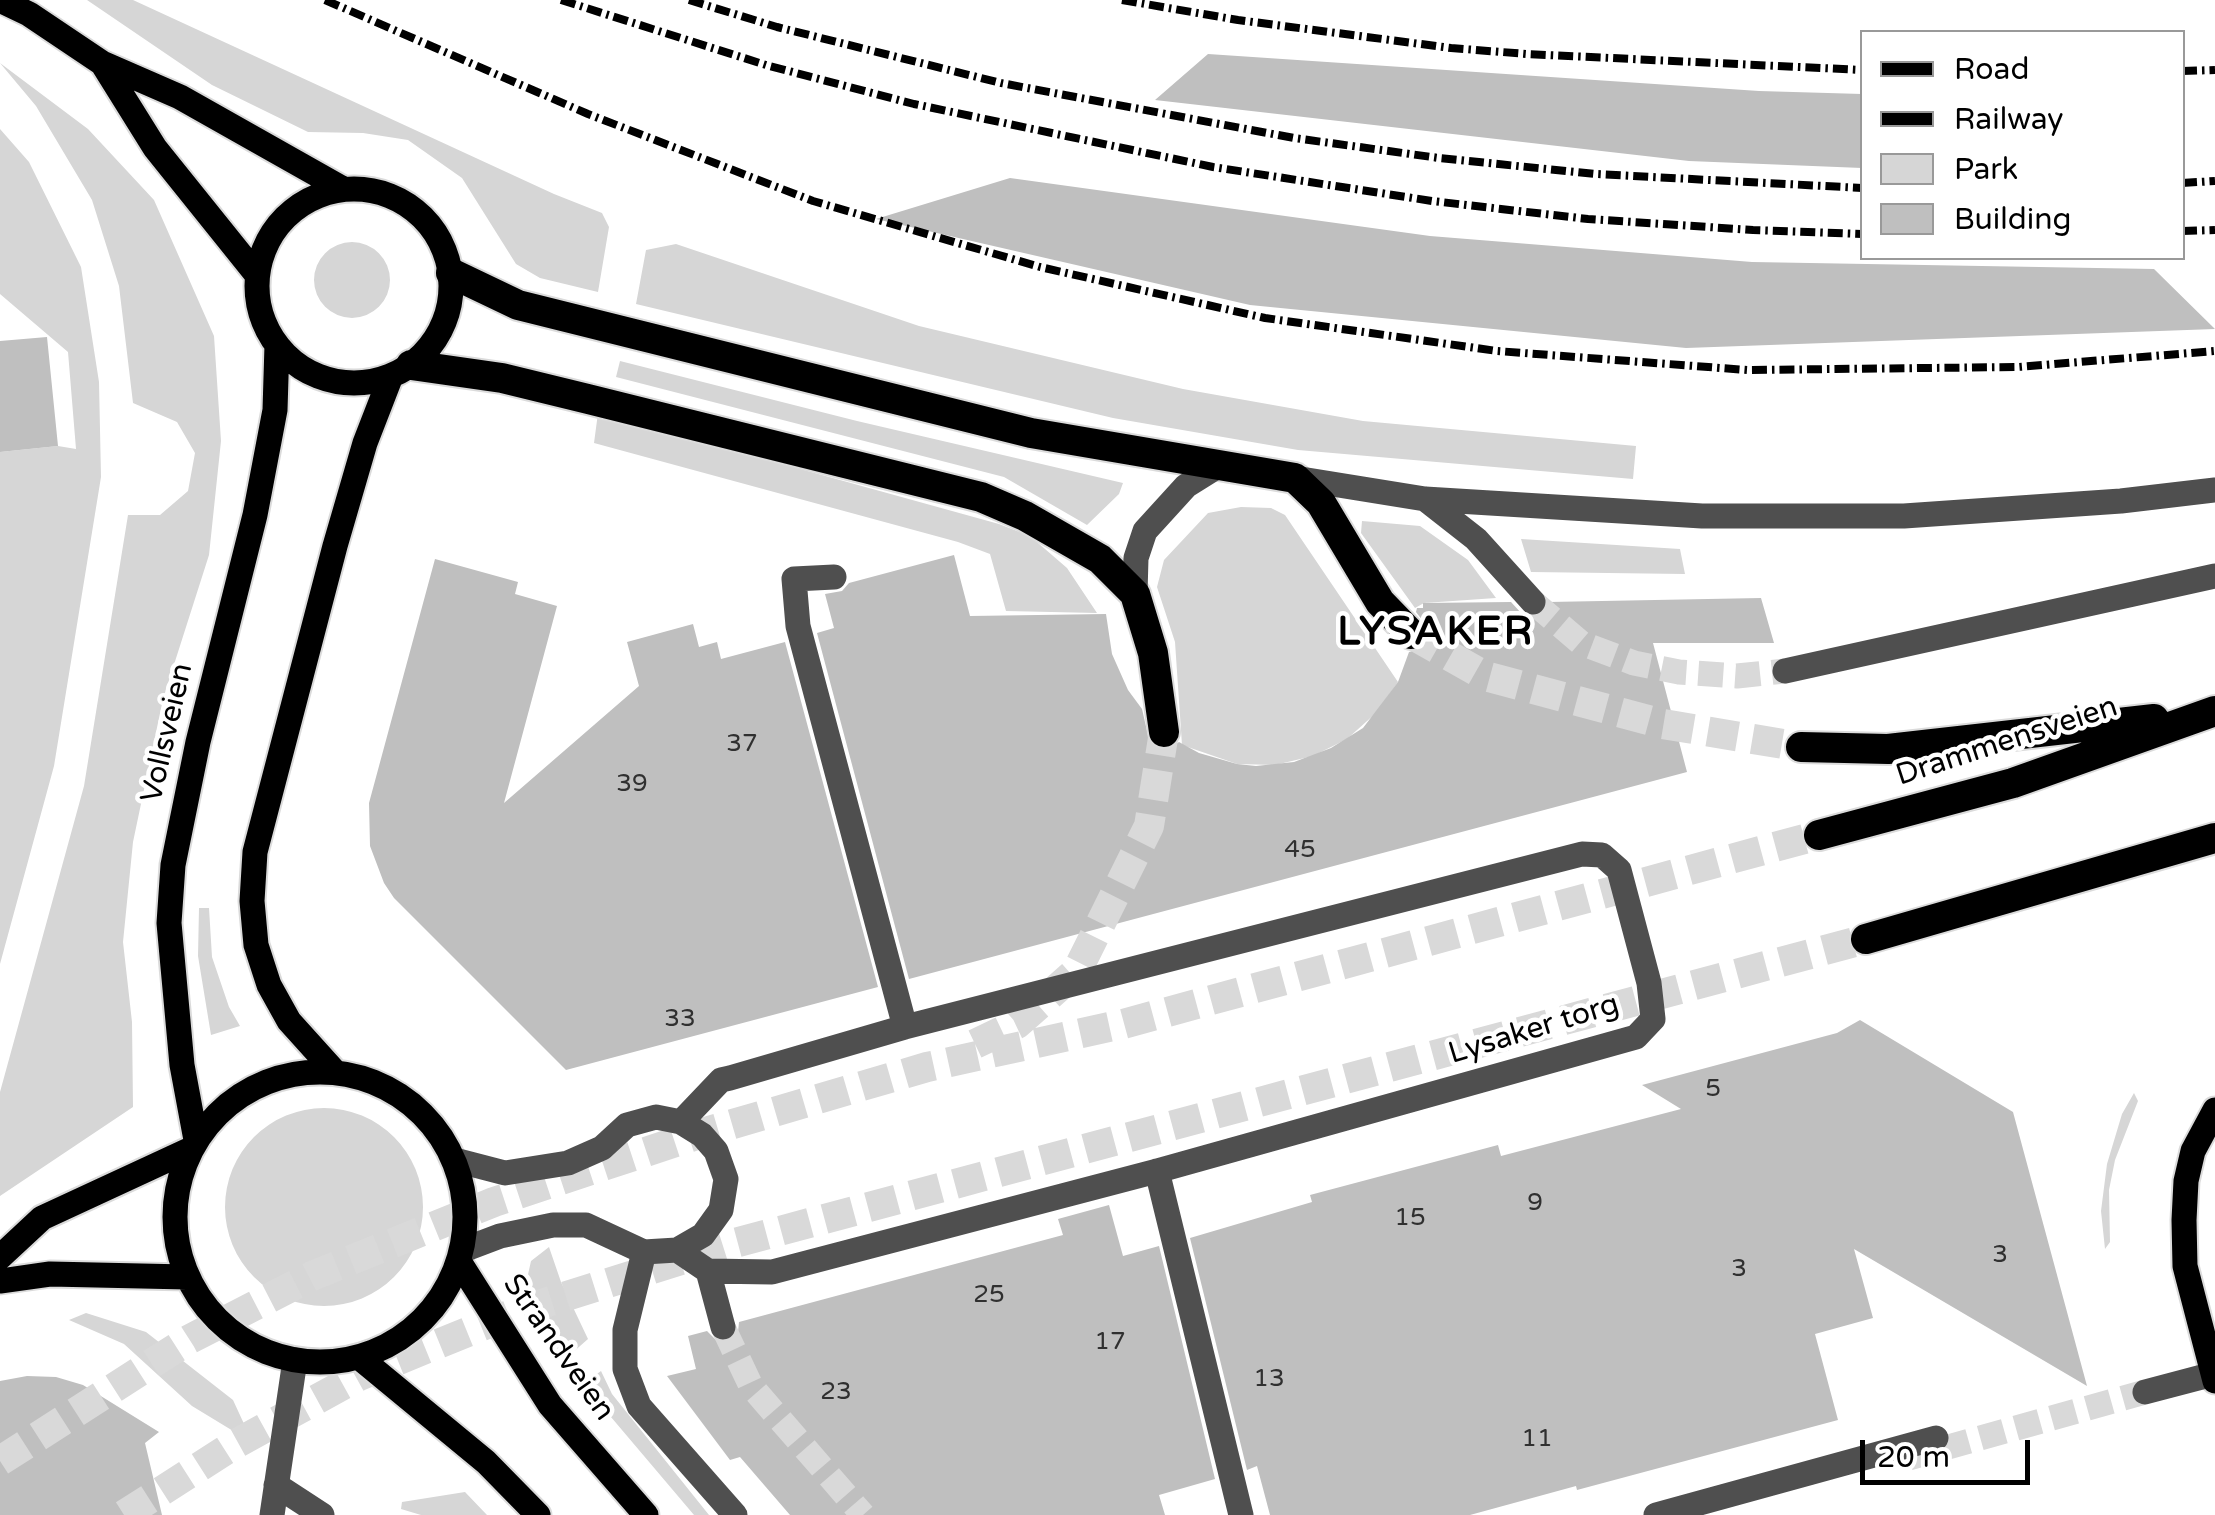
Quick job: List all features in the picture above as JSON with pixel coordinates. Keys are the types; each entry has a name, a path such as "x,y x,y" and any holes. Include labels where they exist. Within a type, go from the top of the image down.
{"highway":[{"path":"451,273 518,306 1031,433 1295,478 1321,503 1370,588 1412,634"},
{"path":"401,370 519,382 981,498 1066,538 1100,559 1135,594 1152,654 1164,732"},
{"path":"1801,746 1888,748 2209,713"},
{"name":"Drammensveien","path":"1819,835 2013,783 2209,713"},
{"path":"1866,939 2215,838"}],"main road":[{"path":"0,0 102,63 180,97 343,189"},
{"path":"102,63 155,148 257,275"},
{"path":"343,189 368,189 392,196 414,209 444,248 451,273 451,300 444,324 430,347 401,370 361,383 329,380 300,367 277,345 261,312 257,275 266,244 285,217 312,198 343,189"},
{"name":"Vollsveien","path":"193,1144 170,922 173,864 276,410 277,345"},
{"path":"335,1072 289,1022 269,985 256,945 252,901 255,852 334,546 365,443 401,370"},
{"path":"335,1072 373,1080 408,1100 436,1127 456,1160 466,1204 461,1256 444,1295 422,1323 393,1344 360,1358 319,1363 278,1357 240,1339 209,1312 186,1277 176,1245 174,1212 179,1179 193,1144 222,1109 255,1086 294,1073 335,1072"},
{"path":"2214,1378 2186,1266 2184,1220 2186,1181 2193,1151 2215,1110"},
{"path":"0,1258 42,1218 193,1144"},
{"name":"Strandveien","path":"461,1256 550,1405 646,1515"},
{"path":"0,1281 50,1274 186,1277"},
{"path":"360,1358 486,1462 538,1515"}],"lane":[{"path":"1135,594 1136,558 1146,531 1186,486 1218,466"},
{"path":"1295,478 1425,499 1702,516 1904,516 2122,501 2215,490"},
{"path":"1425,499 1476,539 1533,602"},
{"path":"1785,672 2215,576"},
{"path":"834,577 794,579 798,626 905,1027"},
{"name":"Lysaker torg","path":"681,1122 721,1080 905,1027 1582,854 1602,855 1619,870 1651,1001 1652,1018 1636,1037 1157,1171 772,1272 708,1270"},
{"path":"456,1160 504,1172 568,1163 602,1148 627,1125 656,1118 681,1122 702,1134 716,1151 726,1179 721,1210 703,1236 677,1250 644,1252 586,1225 553,1225 500,1236 461,1256"},
{"path":"1157,1171 1241,1515"},
{"path":"677,1250 708,1270 723,1327"},
{"path":"644,1252 625,1330 625,1370 639,1406 735,1515"},
{"path":"272,1515 296,1360"},
{"path":"2145,1392 2214,1378"},
{"path":"1656,1515 1736,1504 1936,1438"},
{"path":"276,1486 322,1515"}],"green space":[{"path":"87,0 133,0 602,213 609,227 598,292 540,278 516,264 462,178 408,140 363,133 308,132 212,85"},
{"path":"0,63 88,129 154,200 214,336 221,441 209,555 163,699 133,842 123,942 132,1022 133,1107 0,1196 0,1092 84,786 128,515 160,515 188,491 195,453 177,422 133,403 119,286 92,200 36,106"},
{"path":"0,129 29,162 81,267 99,382 101,477 54,766 0,964 0,452 58,446 76,449 68,352 0,294"},
{"path":"352,242 379,253 390,280 379,307 352,318 325,307 314,280 325,253"},
{"path":"676,244 919,326 1183,389 1363,421 1636,446 1633,479 1298,450 1113,418 636,304 646,250"},
{"path":"620,361 1123,483 1119,494 1087,525 1004,477 616,377"},
{"path":"598,413 999,524 1030,536 1067,568 1097,613 1006,611 990,554 594,443"},
{"path":"1241,507 1271,508 1285,515 1398,682 1376,713 1347,739 1313,756 1275,765 1237,764 1182,745 1175,642 1157,587 1164,560 1208,513"},
{"path":"1362,521 1420,526 1468,560 1496,598 1424,603 1415,608 1361,533"},
{"path":"1521,539 1680,549 1685,574 1531,572"},
{"path":"199,908 209,908 212,957 229,1007 240,1026 211,1035 198,956"},
{"path":"2134,1093 2138,1101 2115,1160 2109,1190 2110,1242 2105,1249 2101,1211 2107,1164 2122,1114"},
{"path":"324,1108 362,1115 394,1137 416,1169 423,1207 416,1245 394,1277 362,1299 324,1306 286,1299 254,1277 232,1245 225,1207 232,1169 254,1137 286,1115"},
{"path":"549,1247 588,1339 563,1361 529,1301 527,1279 531,1261"},
{"path":"86,1313 146,1332 233,1400 245,1426 243,1437 192,1406 124,1344 69,1320"},
{"path":"601,1371 612,1394 709,1515 694,1515 583,1384"},
{"path":"465,1492 487,1515 421,1515 401,1509 402,1502"}],"building":[{"path":"1208,54 1759,91 1860,94 1860,168 1689,161 1155,100"},
{"path":"1010,178 1430,236 1752,262 2154,269 2215,329 1686,348 1250,305 876,219"},
{"path":"47,337 58,446 0,452 0,341"},
{"path":"954,555 970,616 1106,614 1112,654 1128,690 1142,709 1150,744 1166,751 1179,742 1199,753 1237,764 1294,762 1331,748 1363,728 1398,682 1409,652 1423,648 1429,640 1429,629 1416,612 1423,608 1423,603 1511,602 1522,614 1535,618 1545,613 1549,602 1761,598 1774,643 1653,643 1687,772 909,979 817,633 834,628 825,594 842,591 849,583"},
{"path":"435,559 518,582 515,594 557,606 504,803 639,686 627,642 693,624 699,647 717,642 721,659 785,642 878,987 566,1070 394,898 370,846 369,803"},
{"path":"1860,1020 2013,1112 2087,1386 1854,1249 1873,1318 1815,1334 1838,1420 1470,1515 1270,1515 1257,1466 1247,1470 1190,1238 1312,1202 1310,1195 1498,1145 1501,1156 1681,1109 1642,1085 1837,1033"},
{"path":"1109,1205 1123,1256 1159,1246 1215,1479 1159,1495 1165,1515 790,1515 740,1457 730,1460 667,1376 696,1369 688,1336 707,1331 718,1342 728,1342 738,1332 739,1322 1063,1235 1058,1219"},
{"path":"27,1376 56,1377 83,1385 159,1432 145,1443 162,1515 0,1515 0,1381"}],"tunnel":[{"path":"1533,602 1581,643 1634,663 1679,672 1737,676 1785,671"},
{"path":"1411,634 1485,676 1663,724 1801,747"},
{"path":"975,1044 1017,1024 1077,971 1149,826 1164,732"},
{"path":"0,1461 190,1339 312,1276 494,1202 709,1131 927,1067 1123,1024 1819,835"},
{"path":"124,1515 232,1446 359,1376 519,1311 735,1243 1866,939"},
{"path":"723,1327 751,1386 863,1515"},
{"path":"1909,1458 2145,1392"}],"railway":[{"path":"325,0 588,114 813,201 1040,267 1265,318 1497,351 1747,370 2018,367 2215,351"},
{"path":"561,0 766,65 914,104 1213,167 1432,201 1588,219 1860,234"},
{"path":"689,0 777,27 1001,83 1294,138 1596,174 1860,188"},
{"path":"1122,0 1238,20 1451,48 1860,70"},
{"path":"2185,71 2215,70"},
{"path":"2185,183 2215,181"},
{"path":"2185,231 2215,230"}],"district":[{"name":"LYSAKER","path":"1436,633"}]}
